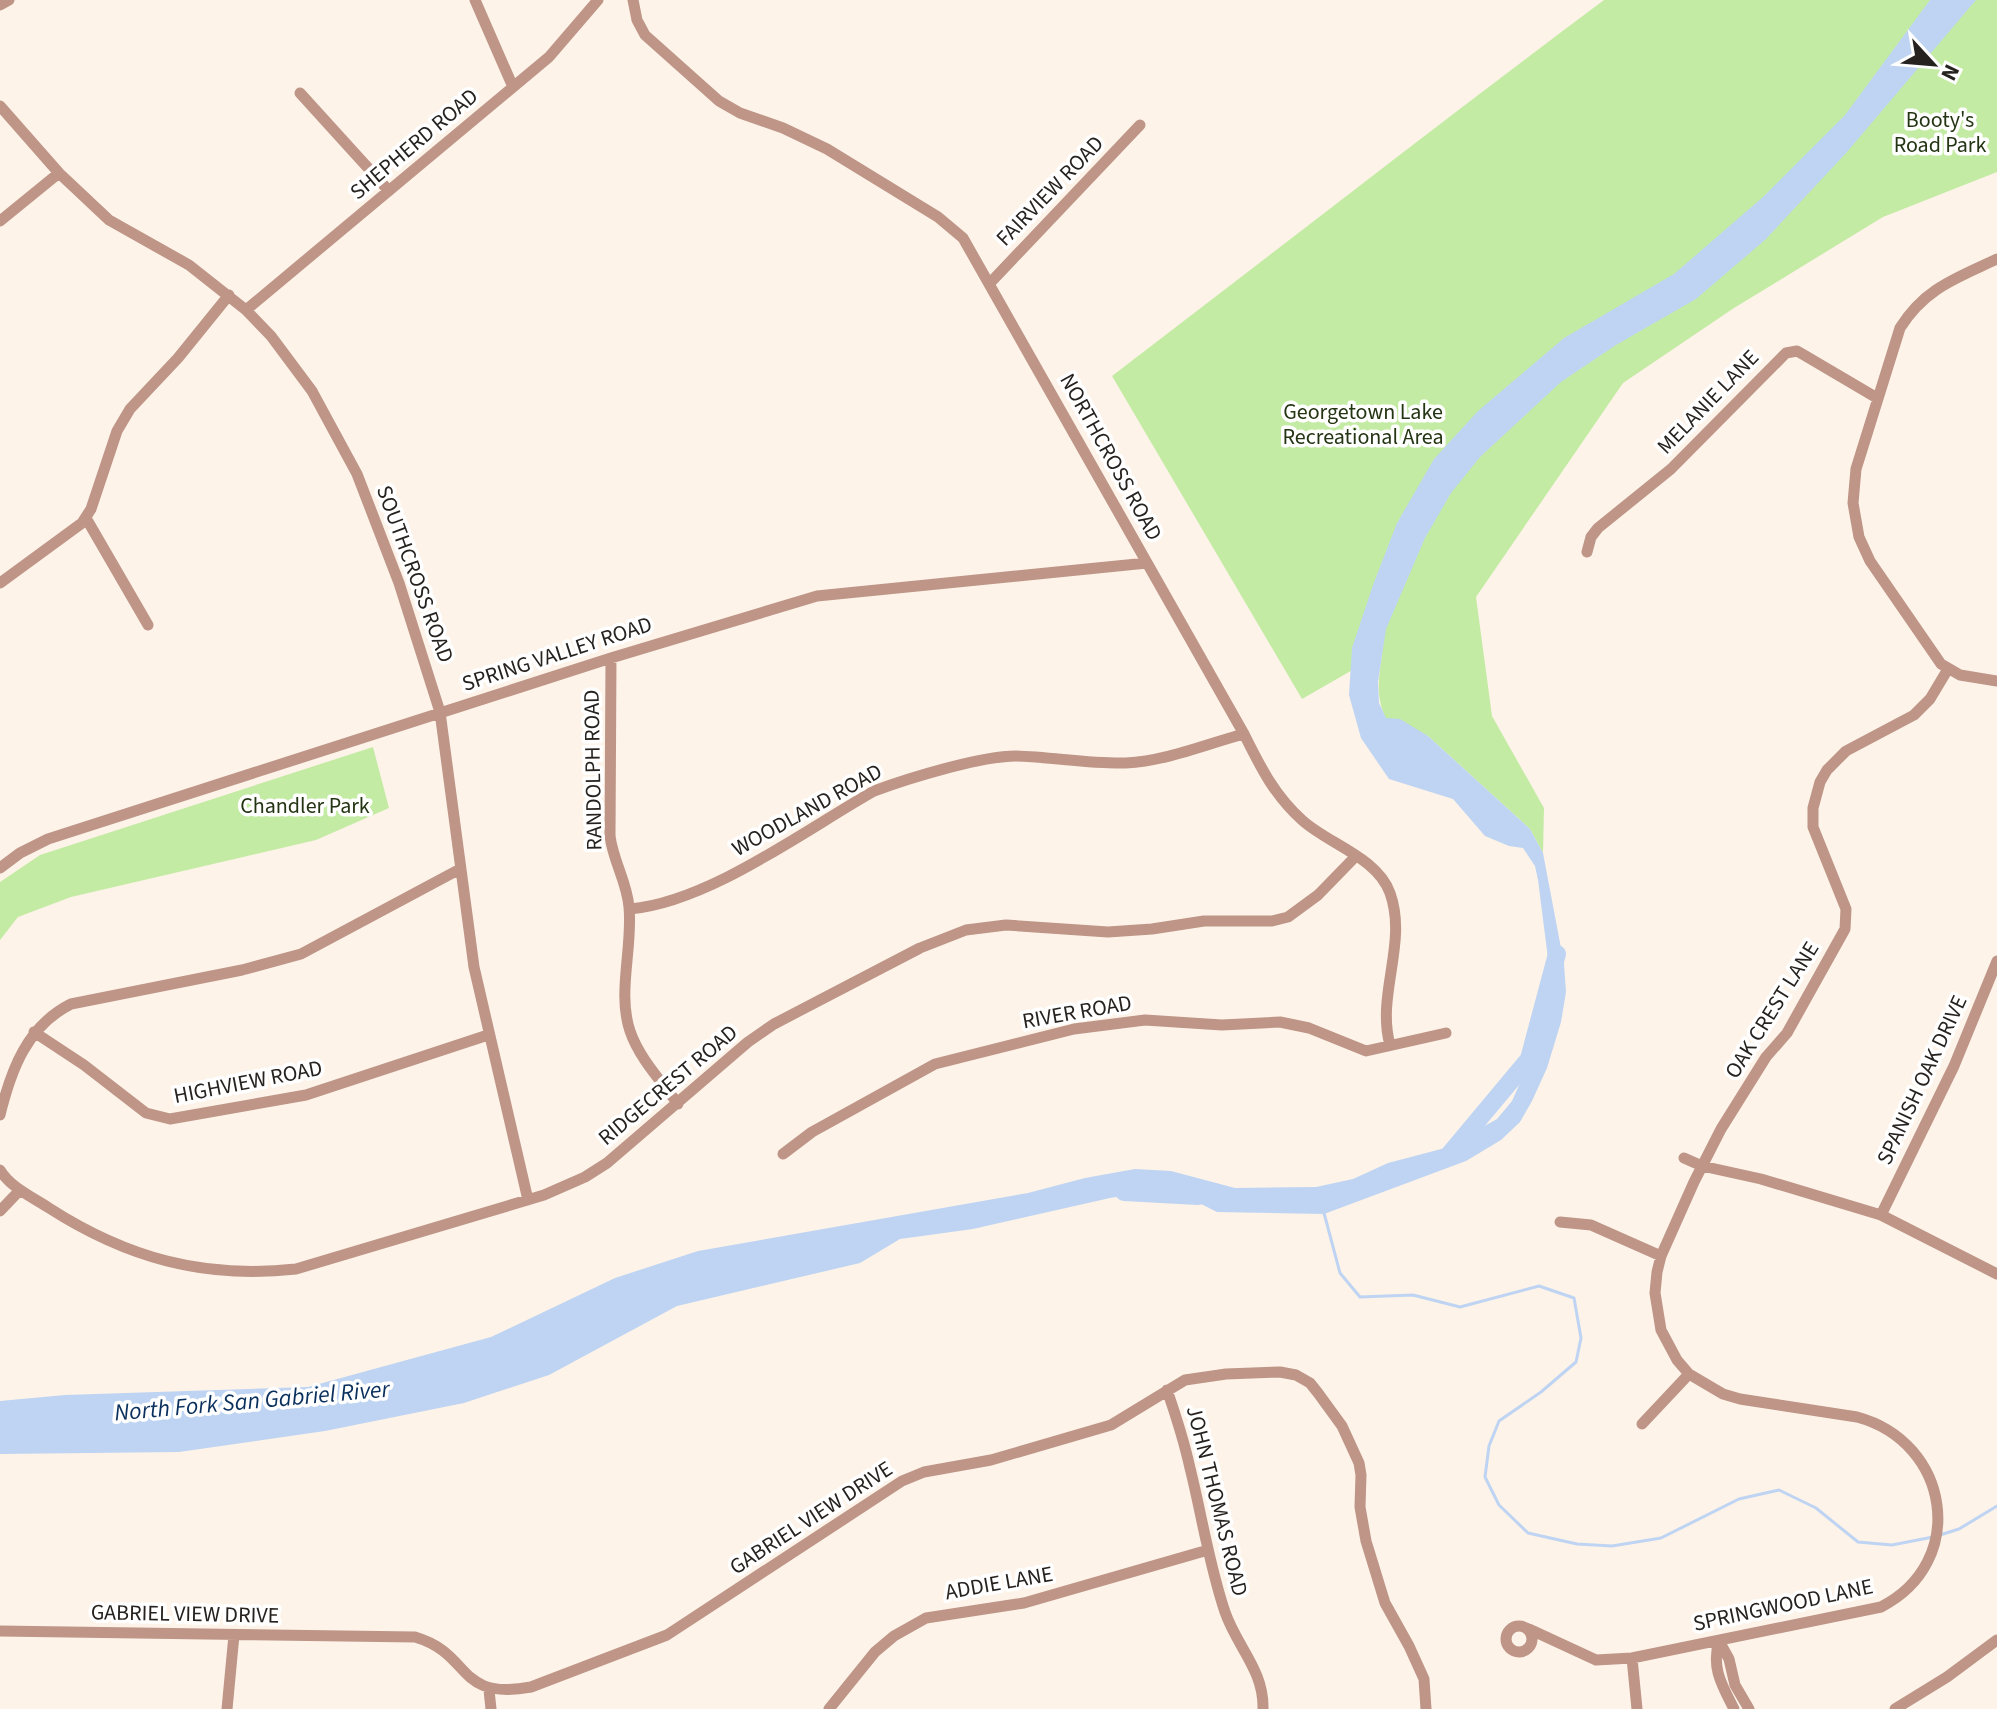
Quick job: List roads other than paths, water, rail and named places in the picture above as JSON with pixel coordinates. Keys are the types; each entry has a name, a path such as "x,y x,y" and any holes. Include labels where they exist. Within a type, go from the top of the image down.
{"street":[{"path":"0,5 9,0"},
{"path":"475,0 513,87"},
{"name":"SHEPHERD ROAD","path":"246,310 561,45 598,0"},
{"name":"NORTHCROSS ROAD","path":"633,0 637,20 645,35 712,96 733,110 805,138 938,217 963,238 1244,734 1269,784 1303,821 1382,878 1390,894 1396,924 1386,1009 1390,1045"},
{"path":"300,93 389,191"},
{"name":"SOUTHCROSS ROAD","path":"0,106 59,173 109,220 189,265 246,310 271,336 306,382 357,474 399,583 440,712 474,967 528,1200"},
{"name":"FAIRVIEW ROAD","path":"990,283 1140,125"},
{"path":"0,221 59,173"},
{"path":"1997,259 1936,288 1913,308 1894,342 1853,486 1855,520 1870,561 1934,655 1948,669 1970,678 1997,681"},
{"path":"0,583 86,518 110,448 130,409 178,358 229,295"},
{"name":"MELANIE LANE","path":"1587,552 1591,537 1598,528 1671,469 1782,355 1797,351 1877,398"},
{"path":"86,518 148,625"},
{"name":"SPRING VALLEY ROAD","path":"0,868 20,853 48,839 440,712 817,596 1147,563"},
{"name":"RANDOLPH ROAD","path":"611,658 610,836 612,857 626,888 630,909 626,1008 629,1031 638,1049 678,1104"},
{"name":"OAK CREST LANE","path":"1702,1166 1759,1069 1795,1020 1845,929 1846,909 1813,827 1813,808 1820,782 1846,751 1914,715 1930,699 1948,669"},
{"name":"WOODLAND ROAD","path":"630,909 653,907 730,875 874,791 892,784 989,759 1014,756 1144,761 1244,734"},
{"name":"RIDGECREST ROAD","path":"0,1170 20,1190 94,1235 141,1255 225,1272 259,1273 296,1269 568,1186 596,1170 748,1042 774,1024 950,934 984,926 1006,925 1108,932 1204,921 1272,921 1288,917 1308,904 1355,857"},
{"path":"0,1115 15,1065 34,1032 48,1018 71,1004 242,970 301,954 460,869"},
{"name":"SPANISH OAK DRIVE","path":"1881,1215 1954,1066 1997,961"},
{"name":"RIVER ROAD","path":"783,1154 812,1132 935,1064 1074,1029 1145,1020 1222,1025 1280,1022 1309,1028 1366,1051 1446,1033"},
{"name":"HIGHVIEW ROAD","path":"34,1032 146,1113 170,1119 306,1095 488,1035"},
{"path":"1684,1158 1702,1166 1761,1179 1881,1215 1997,1274"},
{"name":"SPRINGWOOD LANE","path":"1529,1629 1596,1660 1632,1658 1881,1607 1907,1590 1931,1553 1937,1518 1934,1488 1922,1461 1900,1436 1857,1417 1723,1394 1689,1374 1669,1346 1656,1312 1655,1293 1661,1256 1702,1166"},
{"path":"0,1211 20,1190"},
{"path":"1560,1222 1591,1225 1661,1256"},
{"name":"GABRIEL VIEW DRIVE","path":"0,1631 415,1637 440,1647 467,1676 489,1690 514,1691 667,1635 902,1481 924,1472 991,1460 1111,1425 1185,1380 1280,1372 1296,1375 1316,1389 1342,1426 1359,1463 1360,1507 1366,1541 1385,1603 1424,1679 1426,1709"},
{"path":"1642,1424 1689,1374"},
{"name":"JOHN THOMAS ROAD","path":"1167,1390 1190,1466 1208,1550 1227,1616 1257,1673 1262,1688 1263,1709"},
{"name":"ADDIE LANE","path":"829,1709 875,1652 894,1636 926,1618 1024,1603 1208,1550"},
{"path":"227,1709 234,1635"},
{"path":"1895,1709 1947,1677 1997,1640"},
{"path":"1719,1641 1714,1658 1734,1709"},
{"path":"1719,1641 1729,1659 1735,1685 1749,1709"},
{"path":"1632,1658 1637,1709"},
{"path":"489,1690 491,1709"}],"water":[{"path":"1930,0 1976,0 1847,152 1765,240 1696,299 1616,345 1561,382 1480,457 1451,493 1425,538 1386,629 1378,682 1379,703 1386,718 1400,719 1428,736 1530,829 1543,853 1564,964 1566,992 1561,1022 1547,1068 1520,1122 1501,1140 1466,1161 1324,1214 1217,1212 1161,1190 1110,1198 973,1229 900,1239 860,1263 677,1306 549,1375 464,1403 325,1431 179,1452 0,1454 0,1401 65,1395 308,1387 491,1337 615,1278 698,1251 1028,1193 1135,1169 1171,1171 1235,1188 1316,1187 1353,1179 1388,1163 1445,1148 1497,1119 1512,1101 1541,1036 1552,990 1535,866 1523,848 1485,836 1453,799 1389,779 1361,738 1349,695 1352,648 1373,585 1397,523 1434,459 1478,411 1564,338 1674,274 1763,197 1845,115"}],"waterway":[{"name":"North Fork San Gabriel River","path":"1448,1156 1529,1059 1557,954"},
{"name":"North Fork San Gabriel River","path":"1124,1192 1198,1196"},
{"path":"1324,1213 1340,1273 1360,1297 1413,1295 1460,1307 1539,1286 1574,1298 1581,1338 1576,1362 1541,1392 1499,1421 1489,1446 1485,1477 1499,1505 1528,1533 1577,1544 1612,1546 1661,1538 1739,1499 1779,1490 1816,1508 1858,1542 1892,1545 1933,1537"},
{"path":"1940,1535 1959,1529 1997,1506"}],"park label":[{"name":"Booty's Road Park","path":"1940,132"},
{"name":"Georgetown Lake Recreational Area","path":"1363,424"},
{"name":"Chandler Park","path":"305,806"}]}
